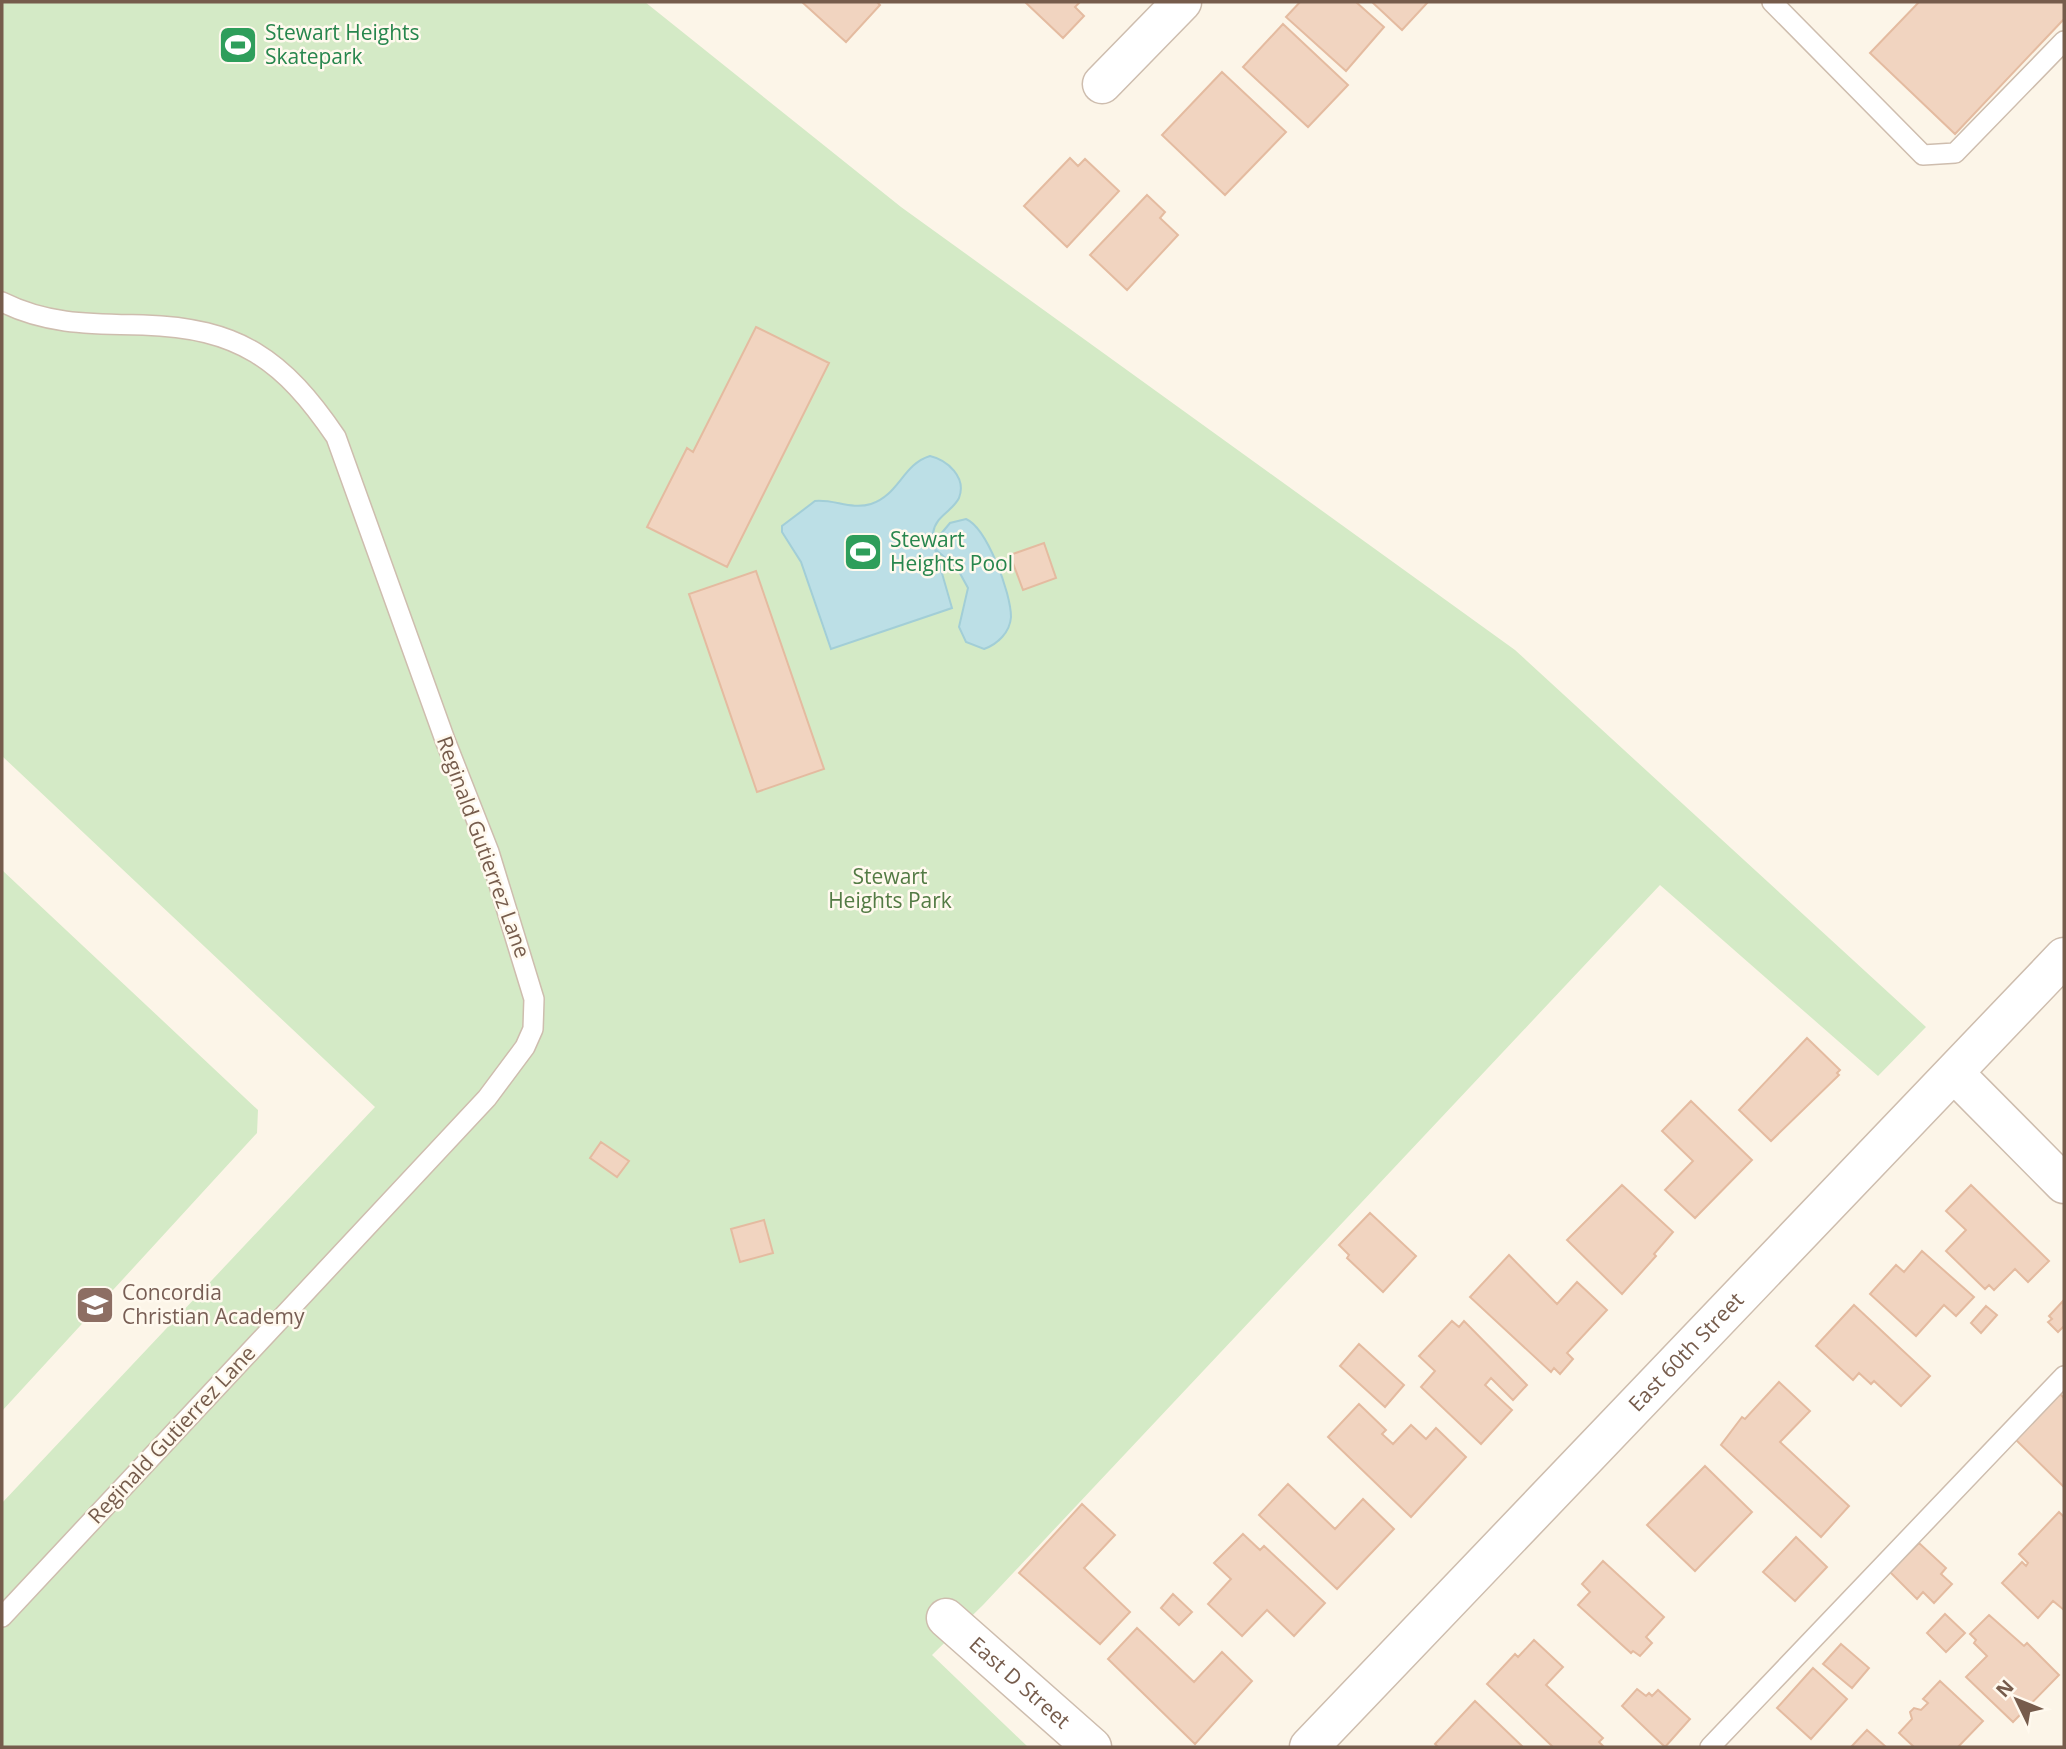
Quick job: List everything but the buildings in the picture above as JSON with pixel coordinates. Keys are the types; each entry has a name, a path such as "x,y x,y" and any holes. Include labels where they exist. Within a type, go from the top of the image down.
{"street":[{"path":"1102,84 1182,2"},
{"name":"East 60th Street","path":"1309,1747 2064,957"},
{"path":"1954,1073 2064,1184"},
{"name":"East D Street","path":"946,1618 1092,1747"}],"lane":[{"path":"1772,2 1923,155 1955,153 2064,41"},
{"name":"Reginald Gutierrez Lane","path":"2,303 24,313 64,323 194,329 245,345 287,374 308,396 336,437 445,740 489,852 534,999 533,1029 509,1072 2,1617"},
{"path":"1710,1747 2064,1377"}],"green space":[{"name":"Stewart Heights Park","path":"2,2 645,2 901,207 1515,650 1926,1027 1878,1076 1660,885 983,1605 932,1655 1028,1747 2,1747 2,1503 375,1107 2,756"},
{"path":"2,870 258,1110 257,1133 2,1411"}],"water":[{"name":"Stewart Heights Pool","path":"930,456 943,461 954,471 961,490 956,503 937,522 933,533 940,535 950,523 966,519 982,535 996,562 1007,593 1011,617 1006,632 998,641 984,649 966,642 959,627 968,588 957,568 935,549 952,608 831,649 801,562 782,532 782,526 815,501 864,506 880,500 913,466"}],"place":[{"name":"Stewart Heights Skatepark","path":"238,45"},
{"name":"Stewart Heights Pool","path":"863,552"},
{"name":"Concordia Christian Academy","path":"95,1305"}]}
